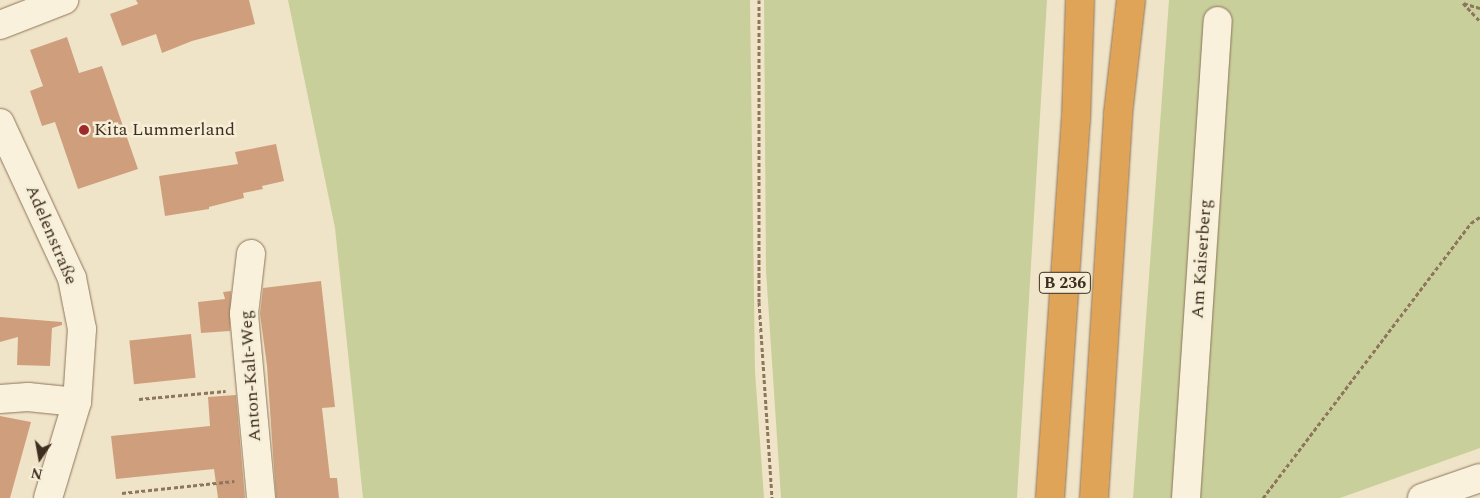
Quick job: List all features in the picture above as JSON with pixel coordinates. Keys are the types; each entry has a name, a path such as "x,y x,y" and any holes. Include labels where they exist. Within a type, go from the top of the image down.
{"highway":[{"name":"B 236","path":"1050,498 1076,120 1080,0"},
{"name":"B 236","path":"1094,498 1118,114 1131,0"}],"street":[{"path":"0,25 64,0"},
{"name":"Am Kaiserberg","path":"1186,498 1218,21"},
{"name":"Adelenstraße","path":"0,123 72,278 82,329 77,402 48,498"},
{"name":"Anton-Kalt-Weg","path":"251,254 244,314 260,488"},
{"path":"0,398 77,402"},
{"path":"1422,498 1480,478"}],"path":[{"path":"759,0 759,302 772,498"},
{"path":"1462,1 1480,8"},
{"path":"1462,1 1480,21"},
{"path":"1263,498 1471,223 1480,217"},
{"path":"139,399 251,388"},
{"path":"122,493 260,488"}],"green space":[{"path":"288,0 750,0 755,371 764,498 363,498 335,228"},
{"path":"764,0 1047,0 1017,498 781,498 766,271"},
{"path":"1169,0 1480,0 1480,448 1340,498 1133,498"}],"building":[{"path":"136,0 249,0 255,24 192,41 162,53 156,34 122,46 110,14 138,4"},
{"path":"67,37 79,73 102,66 138,169 78,189 55,122 42,126 30,91 43,86 30,50"},
{"path":"276,144 284,181 262,186 263,189 243,193 244,198 209,207 209,209 165,216 159,176 238,164 235,152"},
{"path":"321,281 335,407 322,408 330,478 337,478 339,498 276,498 267,366 260,314 263,288"},
{"path":"231,291 230,331 201,333 198,302 225,299 223,292"},
{"path":"0,317 62,322 62,325 52,328 50,366 17,365 18,337 0,342"},
{"path":"191,334 196,378 134,384 129,340"},
{"path":"236,395 245,498 218,498 214,469 116,479 111,436 210,426 208,397"},
{"path":"0,416 31,422 10,498 0,498"}],"place":[{"name":"Kita Lummerland","path":"84,130"}]}
